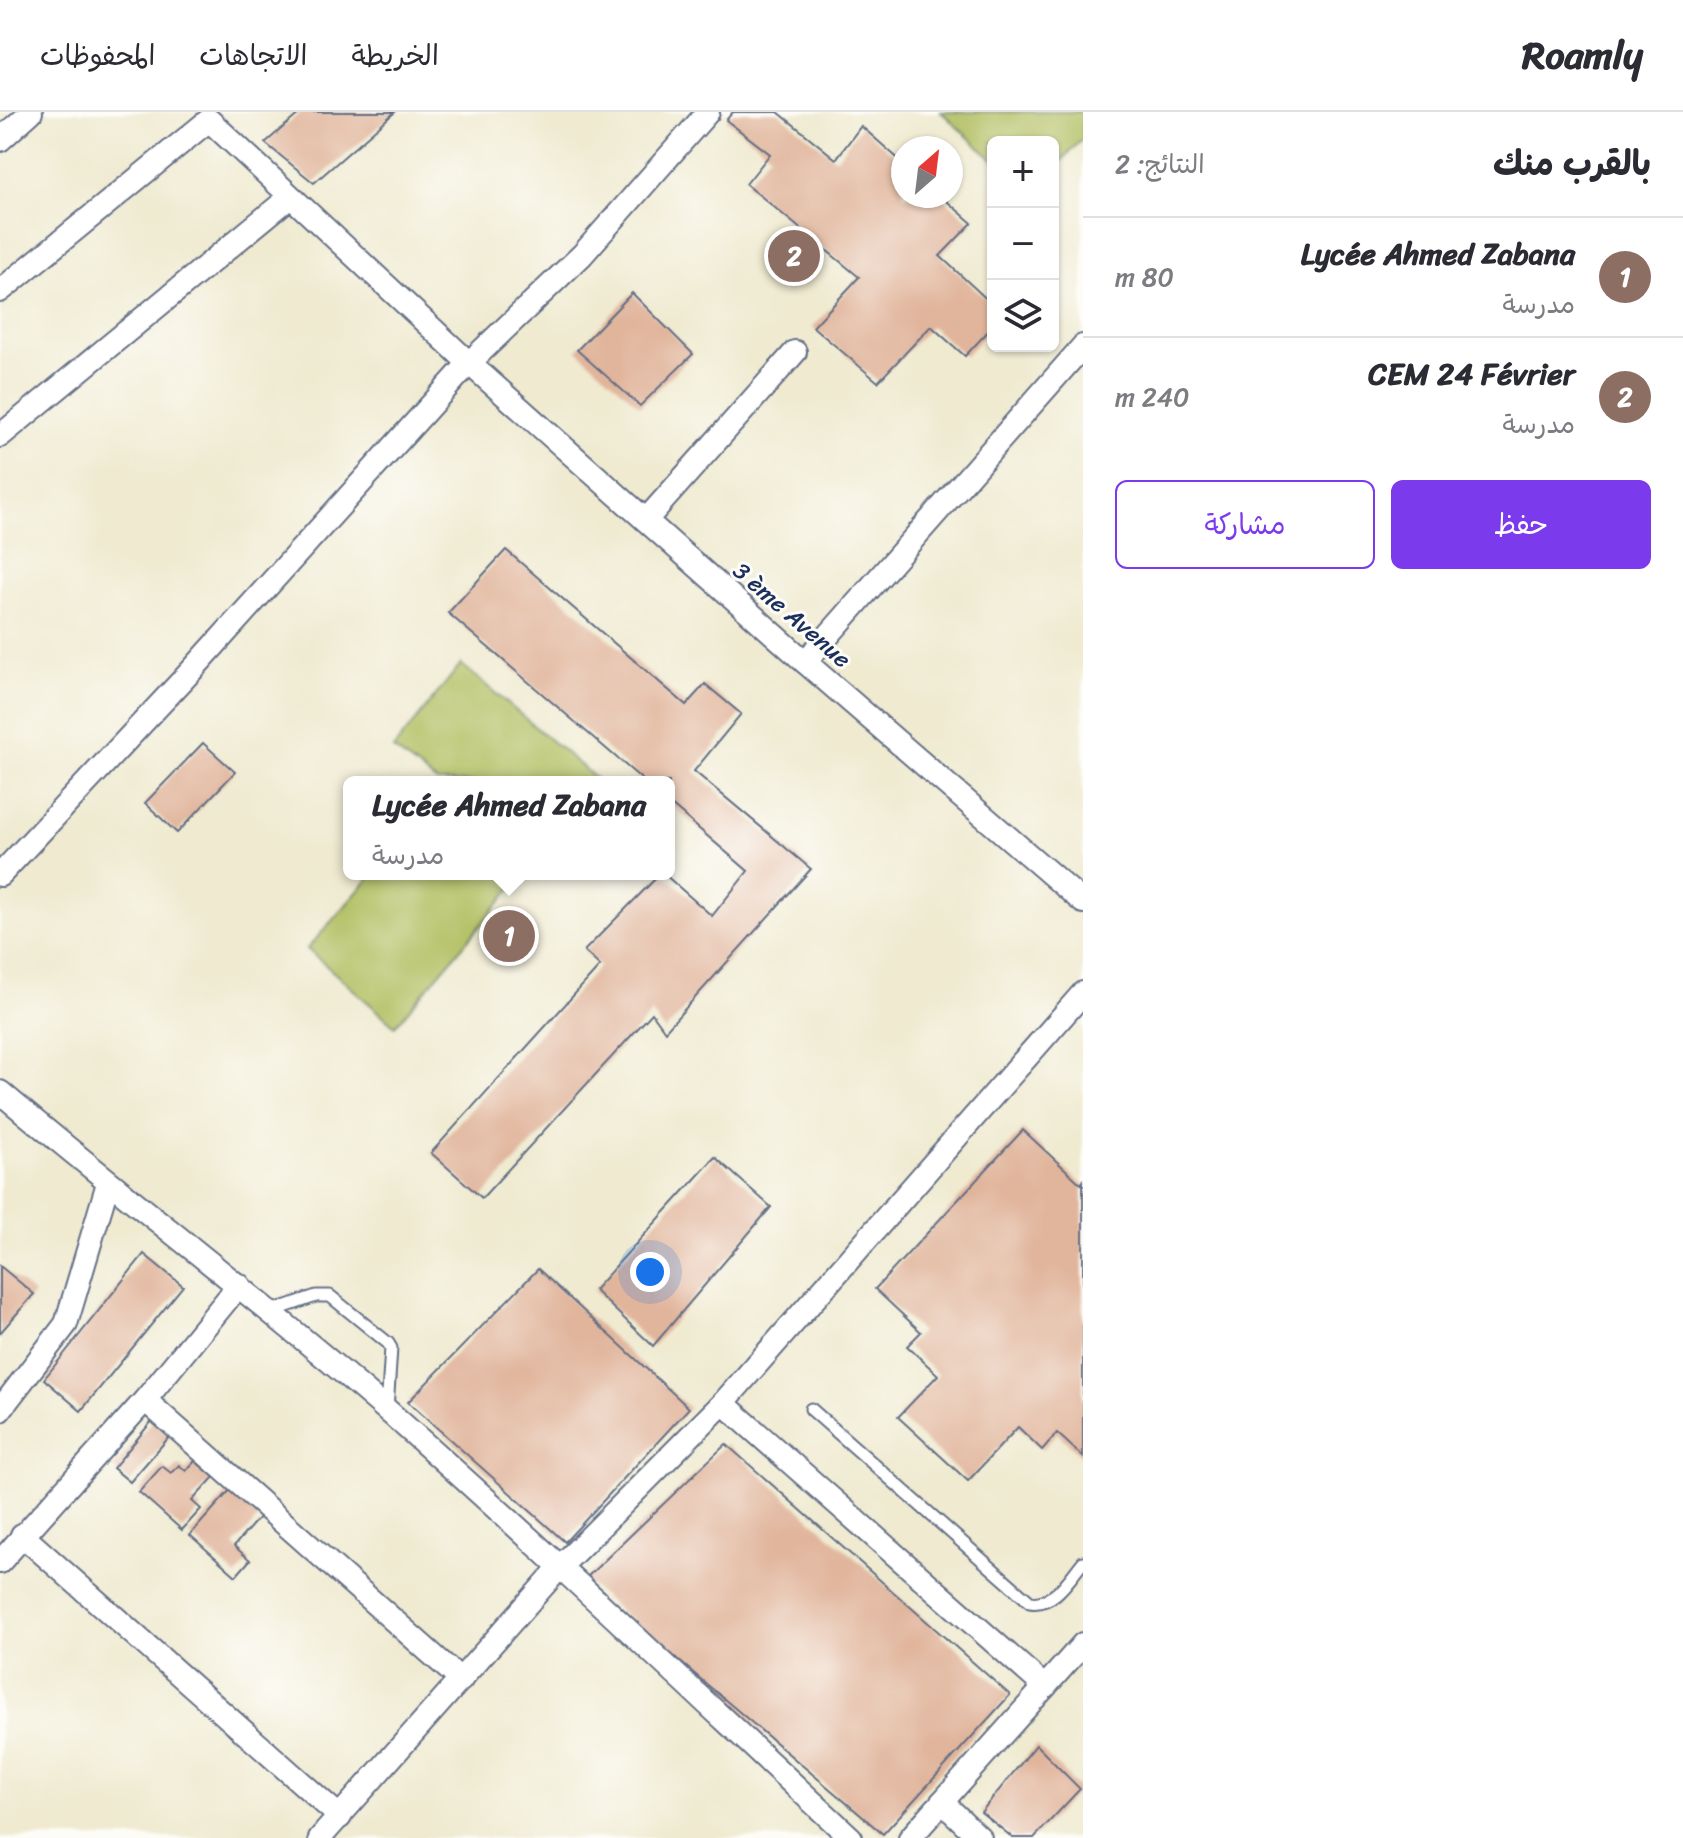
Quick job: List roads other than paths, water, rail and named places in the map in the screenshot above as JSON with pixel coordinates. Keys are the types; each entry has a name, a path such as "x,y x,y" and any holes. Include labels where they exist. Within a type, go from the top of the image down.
{"street":[{"path":"0,140 31,112"},
{"path":"0,875 193,669 469,363 582,255 708,112"},
{"name":"3 ème Avenue","path":"0,291 209,120 469,363 805,662 1083,902"},
{"path":"0,436 290,197"},
{"path":"805,662 1083,346"},
{"path":"646,520 795,352"},
{"path":"320,1838 560,1567 723,1403 1083,993"},
{"path":"0,1092 108,1183 239,1285 387,1410 851,1838"},
{"path":"0,1410 66,1324 108,1183"},
{"path":"0,1562 145,1400 239,1285"},
{"path":"145,1400 461,1680"},
{"path":"723,1403 1045,1687"},
{"path":"22,1535 340,1817"},
{"path":"910,1838 1083,1644"},
{"path":"942,1802 980,1838"}],"lane":[{"path":"269,1312 316,1296 330,1296 388,1343 392,1357 387,1410"},
{"path":"811,1409 1030,1602 1041,1604 1051,1599 1083,1562"}],"place":[{"name":"CEM 24 Février","path":"794,256"},
{"name":"Lycée Ahmed Zabana","path":"509,936"}]}
